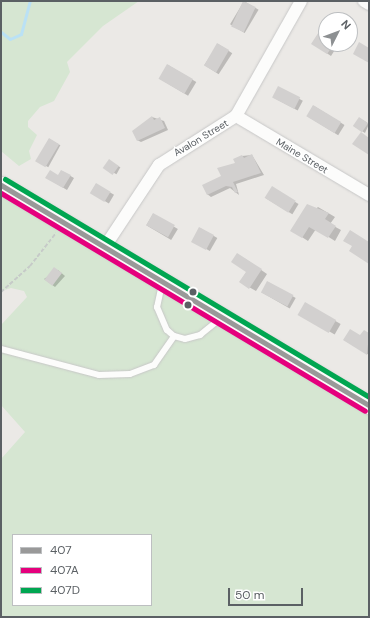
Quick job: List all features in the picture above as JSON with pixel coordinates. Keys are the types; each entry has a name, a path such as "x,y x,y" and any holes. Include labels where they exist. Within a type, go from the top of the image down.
{"street":[{"name":"Avalon Street","path":"104,248 159,165 236,116 302,1"},
{"path":"364,1 369,4"},
{"name":"Maine Street","path":"236,116 369,195"},
{"path":"1,185 104,248 369,405"}],"lane":[{"path":"162,282 157,307 167,330 174,336 185,339 200,335 221,317"},
{"path":"1,349 99,375 130,374 154,365 174,336"}],"path":[{"path":"1,292 30,266 63,222"}],"green space":[{"path":"1,1 139,1 103,26 67,62 70,72 54,101 40,107 28,121 28,127 37,135 29,151 31,159 19,166 1,151"},
{"path":"1,187 369,407 369,617 1,617 1,459 25,432 1,405 1,325 27,297 24,291 11,288 1,291"}],"building":[{"path":"243,1 256,7 244,32 231,26"},
{"path":"318,33 318,48 311,44"},
{"path":"359,42 369,48 369,63 353,54 354,52 358,52"},
{"path":"217,43 229,50 216,73 204,66"},
{"path":"167,64 193,79 184,94 158,79"},
{"path":"278,86 300,97 294,109 272,98"},
{"path":"313,105 341,122 335,133 306,116"},
{"path":"152,116 154,120 160,117 165,128 137,141 132,131"},
{"path":"359,117 368,123 362,132 353,126"},
{"path":"361,132 369,138 369,155 352,144"},
{"path":"49,138 59,144 45,167 35,161"},
{"path":"252,154 261,173 233,182 238,192 235,193 232,187 226,186 207,195 202,185 221,176 217,168 235,163 233,159 242,155 244,158"},
{"path":"109,159 119,166 113,175 103,168"},
{"path":"50,170 58,175 61,170 71,175 63,188 45,178"},
{"path":"96,183 111,192 104,202 90,193"},
{"path":"272,186 296,201 288,213 265,198"},
{"path":"307,204 329,213 325,219 336,226 328,238 309,227 302,238 290,231"},
{"path":"153,213 175,225 168,237 146,225"},
{"path":"199,227 214,235 206,250 191,242"},
{"path":"350,230 369,242 369,264 349,251 352,246 343,241"},
{"path":"237,253 262,269 249,289 239,282 246,272 231,262"},
{"path":"54,267 62,273 52,286 44,280"},
{"path":"267,281 293,295 287,307 261,292"},
{"path":"305,302 336,320 329,333 298,315"},
{"path":"350,329 360,335 364,330 369,333 367,355 343,340"}],"waterway":[{"path":"1,32 10,39 21,34 30,1"}],"transit line":[{"name":"407D","path":"5,179 369,397"},
{"name":"407","path":"1,185 369,405"},
{"name":"407A","path":"1,193 365,411"}]}
